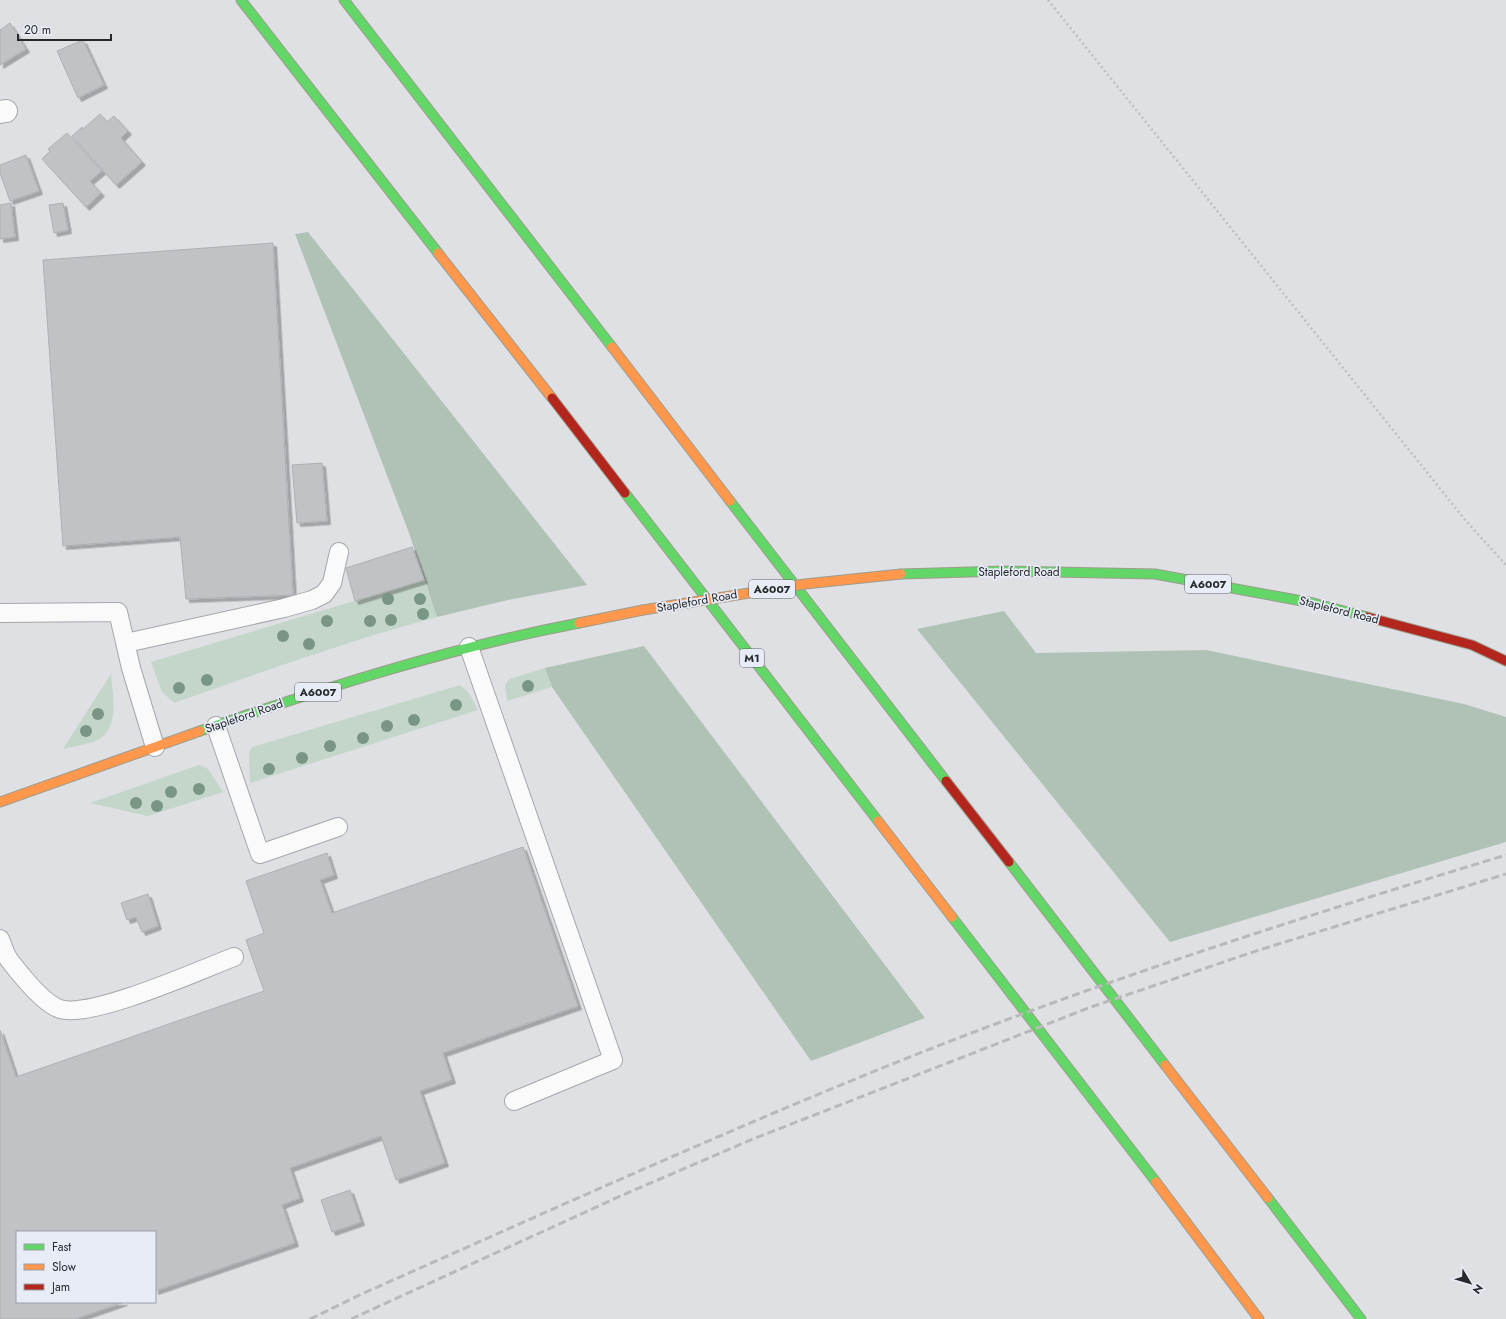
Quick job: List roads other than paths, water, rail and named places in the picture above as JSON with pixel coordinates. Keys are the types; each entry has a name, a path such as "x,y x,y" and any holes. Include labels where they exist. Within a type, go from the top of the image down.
{"main road":[{"name":"M1","path":"240,0 565,415 1182,1214 1259,1319"},
{"path":"344,0 1360,1319"},
{"name":"Stapleford Road","path":"0,802 216,726 350,682 469,647 643,610 806,584 901,574 1004,571 1155,574 1313,603 1472,645 1506,661"}],"lane":[{"path":"126,644 284,608 312,600 324,594 332,583 339,552"},
{"path":"0,613 118,612 155,747"},
{"path":"469,647 613,1060 514,1101"},
{"path":"216,726 260,854 338,827"},
{"path":"0,939 9,960 42,997 60,1009 79,1011 111,1004 234,957"}],"railway":[{"path":"310,1319 366,1292 647,1168 788,1107 930,1049 1072,996 1216,946 1506,855"},
{"path":"351,1319 625,1194 753,1139 1091,1007 1259,950 1506,874"}]}
